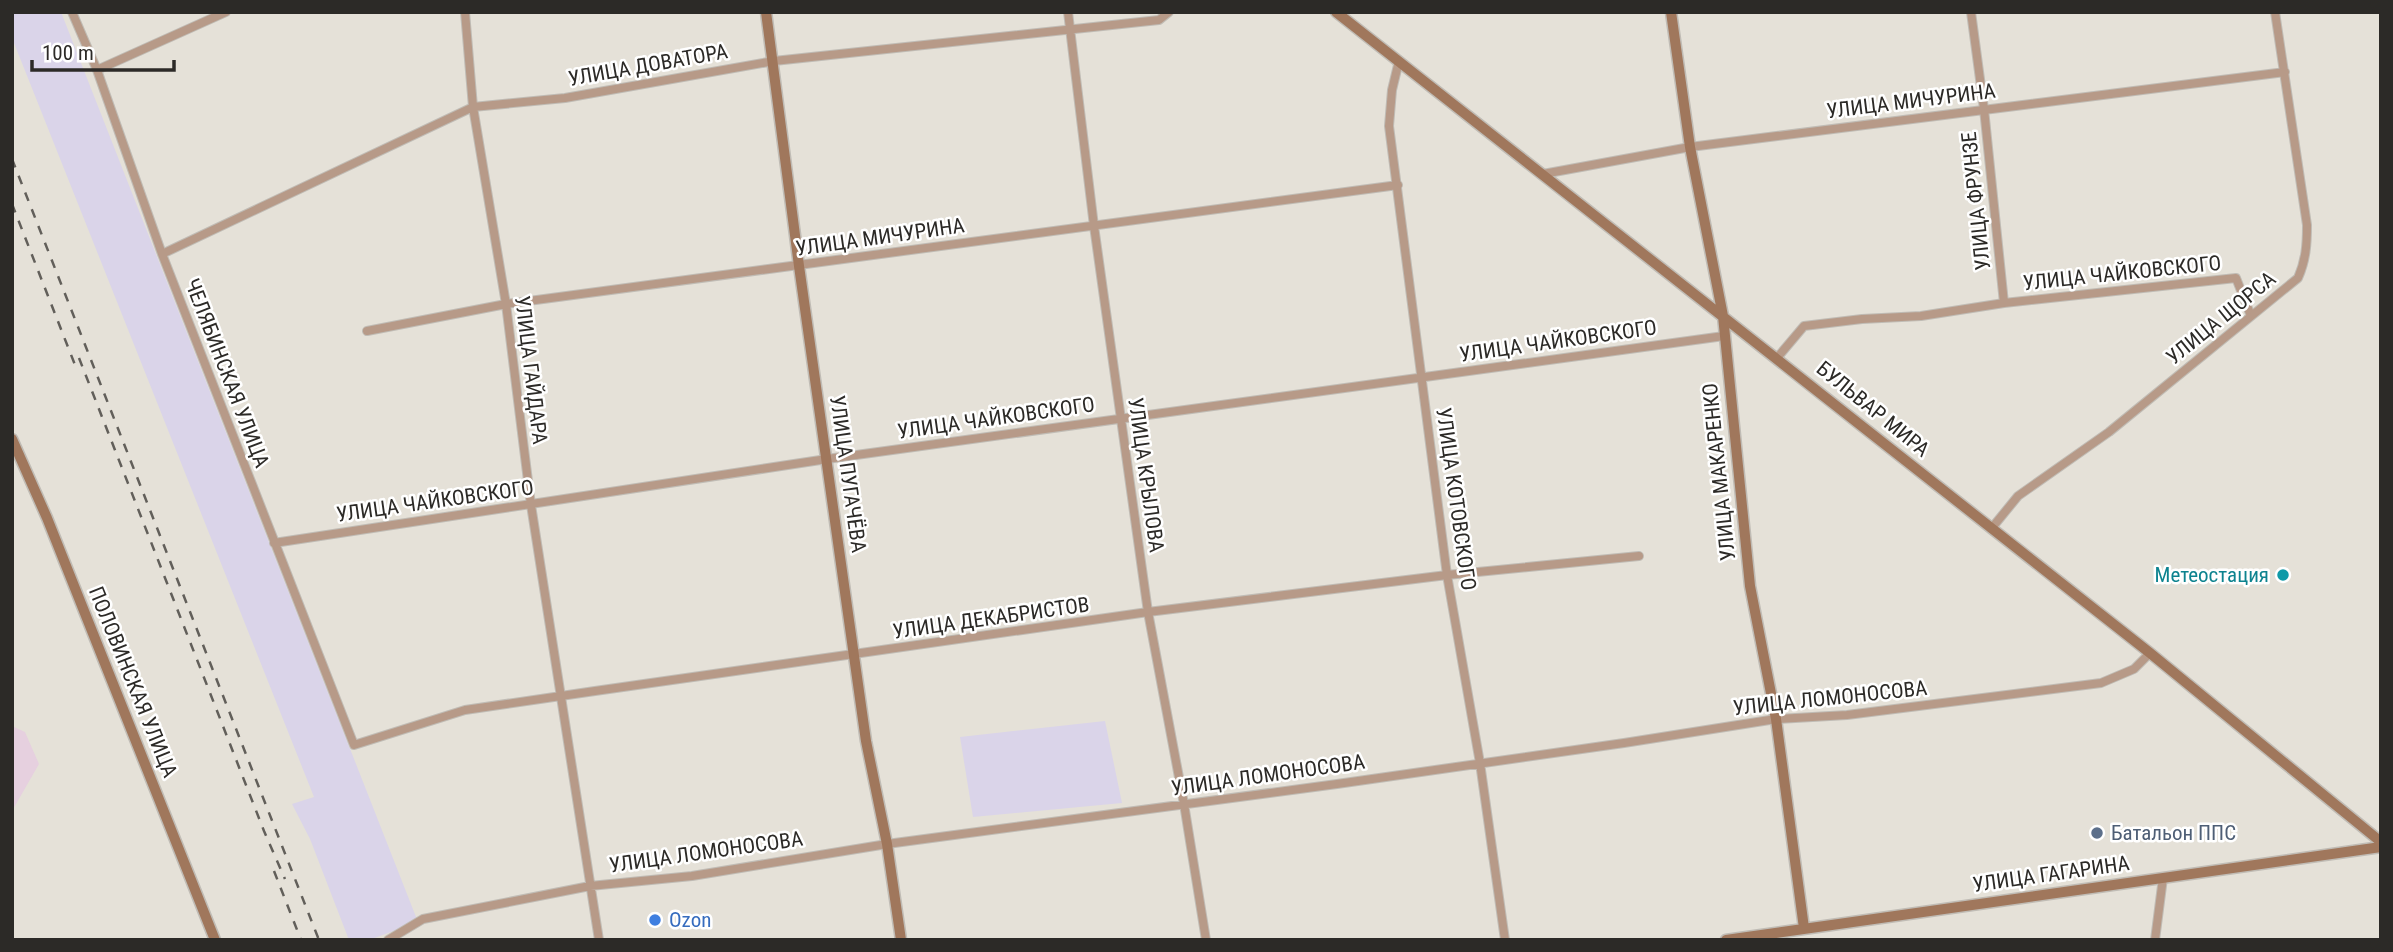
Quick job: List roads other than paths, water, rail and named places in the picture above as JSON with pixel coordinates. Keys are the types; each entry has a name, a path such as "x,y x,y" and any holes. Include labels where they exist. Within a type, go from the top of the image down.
{"main road":[{"name":"УЛИЦА ПУГАЧЁВА","path":"766,12 866,741 887,844 901,940"},
{"name":"УЛИЦА МАКАРЕНКО","path":"1671,12 1690,147 1723,316 1750,586 1776,719 1804,928"},
{"name":"БУЛЬВАР МИРА","path":"1337,13 2150,653 2381,845"},
{"name":"ПОЛОВИНСКАЯ УЛИЦА","path":"12,439 47,518 215,940"},
{"name":"УЛИЦА ГАГАРИНА","path":"1726,940 2381,845"}],"street":[{"name":"ЧЕЛЯБИНСКАЯ УЛИЦА","path":"72,12 97,70 162,254 354,745"},
{"path":"97,70 226,12"},
{"name":"УЛИЦА ГАЙДАРА","path":"465,12 473,107 506,304 531,505 599,940"},
{"name":"УЛИЦА КРЫЛОВА","path":"1068,12 1094,226 1147,612 1184,804 1206,940"},
{"name":"УЛИЦА ДОВАТОРА","path":"162,254 473,107 565,98 774,61 1159,20 1169,12"},
{"name":"УЛИЦА ФРУНЗЕ","path":"1971,12 2004,303"},
{"name":"УЛИЦА ЩОРСА","path":"1991,529 2018,496 2109,432 2298,278 2304,265 2307,225 2275,12"},
{"name":"УЛИЦА КОТОВСКОГО","path":"1399,61 1392,90 1389,126 1447,575 1480,763 1505,940"},
{"name":"УЛИЦА МИЧУРИНА","path":"1543,174 1690,147 2285,72"},
{"name":"УЛИЦА МИЧУРИНА","path":"367,331 506,304 1398,185"},
{"name":"УЛИЦА ЧАЙКОВСКОГО","path":"1777,358 1804,326 1921,316 2004,303 2236,278 2251,316"},
{"name":"УЛИЦА ЧАЙКОВСКОГО","path":"274,543 827,459 1724,336"},
{"name":"УЛИЦА ДЕКАБРИСТОВ","path":"354,745 465,710 1147,612 1447,575 1639,556"},
{"name":"УЛИЦА ЛОМОНОСОВА","path":"388,940 423,919 590,886 692,876 887,844 1624,743 1776,719 1847,715 2101,683 2134,668 2150,653"},
{"path":"2155,940 2163,878"}],"railway":[{"path":"12,159 319,940"},
{"path":"12,204 77,370"},
{"path":"79,358 285,879"},
{"path":"274,871 301,940"}],"place":[{"name":"Метеостация","path":"2283,575"},
{"name":"Батальон ППС","path":"2097,833"},
{"name":"Ozon","path":"655,920"}]}
